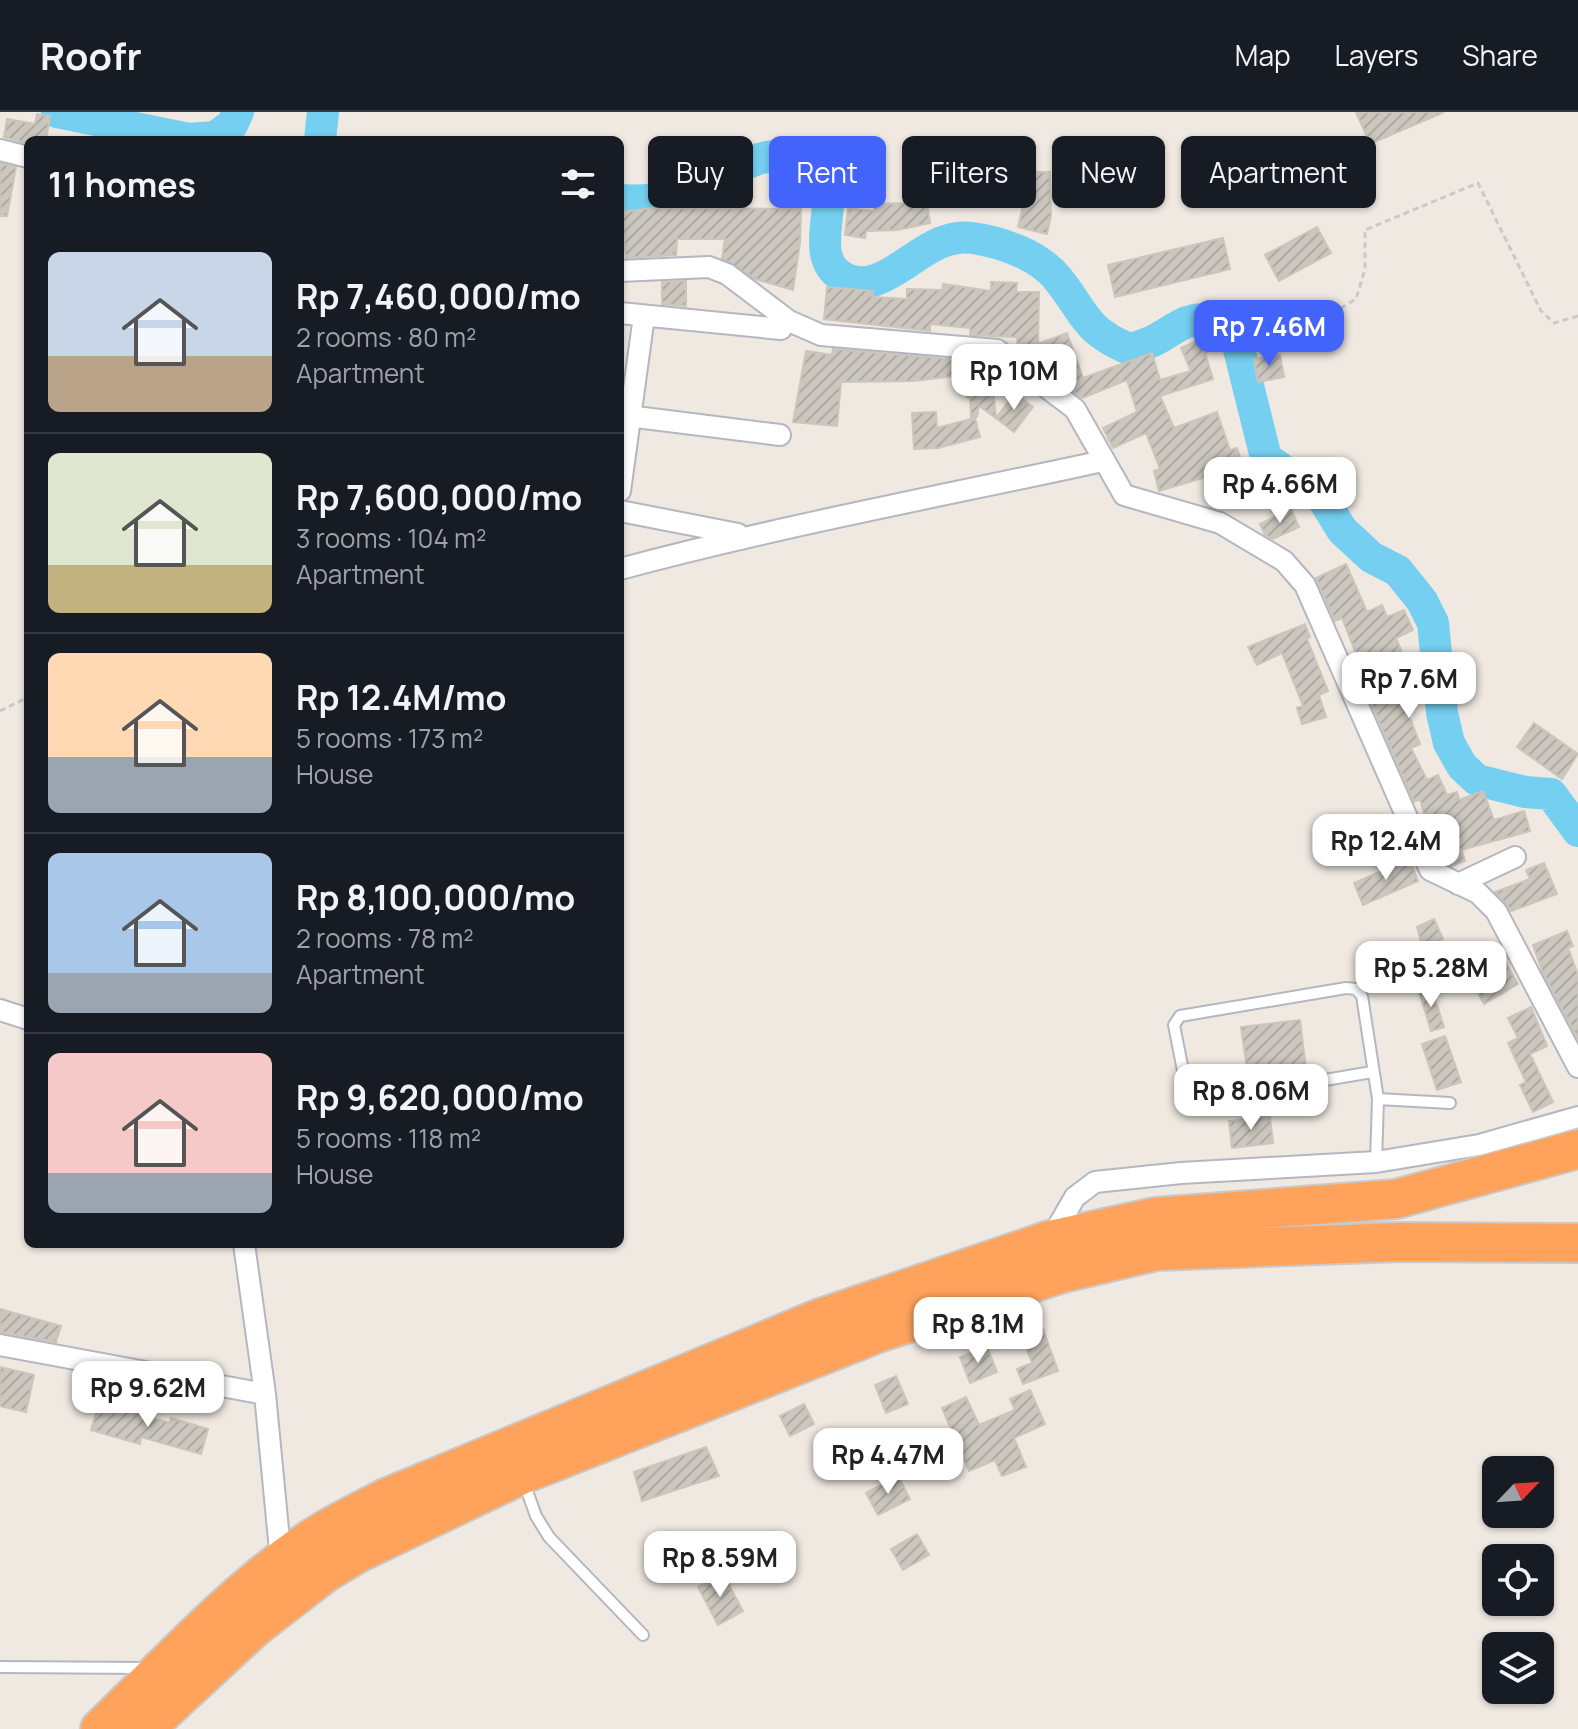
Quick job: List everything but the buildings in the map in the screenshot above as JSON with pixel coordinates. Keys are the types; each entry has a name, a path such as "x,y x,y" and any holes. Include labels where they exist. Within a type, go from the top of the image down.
{"highway":[{"path":"100,1729 281,1561 336,1523 386,1498 600,1407 818,1319 1050,1240 1155,1217 1366,1203 1428,1190 1578,1149"},
{"path":"156,1723 254,1628 325,1573 395,1533 521,1475 878,1333 1107,1261 1156,1251 1277,1245 1578,1243"}],"street":[{"path":"0,150 24,156"},
{"path":"624,271 709,267 727,274 789,321 821,335 997,350 1075,409 1120,490 1129,498 1206,517 1265,548 1292,569 1305,585 1430,870 1478,893 1496,911 1578,1067"},
{"path":"624,314 781,329"},
{"path":"644,316 625,415 780,435"},
{"path":"624,568 746,535 1103,461"},
{"path":"624,512 746,535"},
{"path":"1458,884 1515,857"},
{"path":"0,1010 24,1018"},
{"path":"1050,1240 1075,1197 1095,1182 1181,1173 1376,1162 1479,1145 1578,1117"},
{"path":"245,1248 265,1394 281,1561"},
{"path":"0,1345 265,1394"}],"lane":[{"path":"1372,1072 1196,1102 1188,1096 1174,1025 1180,1016 1346,988 1356,989 1362,996 1378,1099 1376,1162"},
{"path":"1378,1099 1450,1103"},
{"path":"521,1475 536,1516 549,1537 643,1635"},
{"path":"0,1667 164,1668"}],"path":[{"path":"1289,339 1356,299 1365,269 1365,230 1478,183 1541,311 1554,323 1578,316"},
{"path":"0,711 24,699"}],"waterway":[{"path":"57,112 174,136"},
{"path":"216,136 232,125 238,112"},
{"path":"320,136 323,112"},
{"path":"624,200 667,197 751,161 784,155 800,157 817,166 826,179 825,249 830,264 841,276 857,282 873,281 937,244 954,238 972,238 1007,246 1041,263 1058,279 1087,320 1102,335 1129,349 1200,319 1233,325 1266,458 1323,499 1342,530 1371,557 1398,571 1422,601 1433,623 1442,713 1449,743 1462,766 1477,780 1525,792 1551,794 1578,831"}]}
